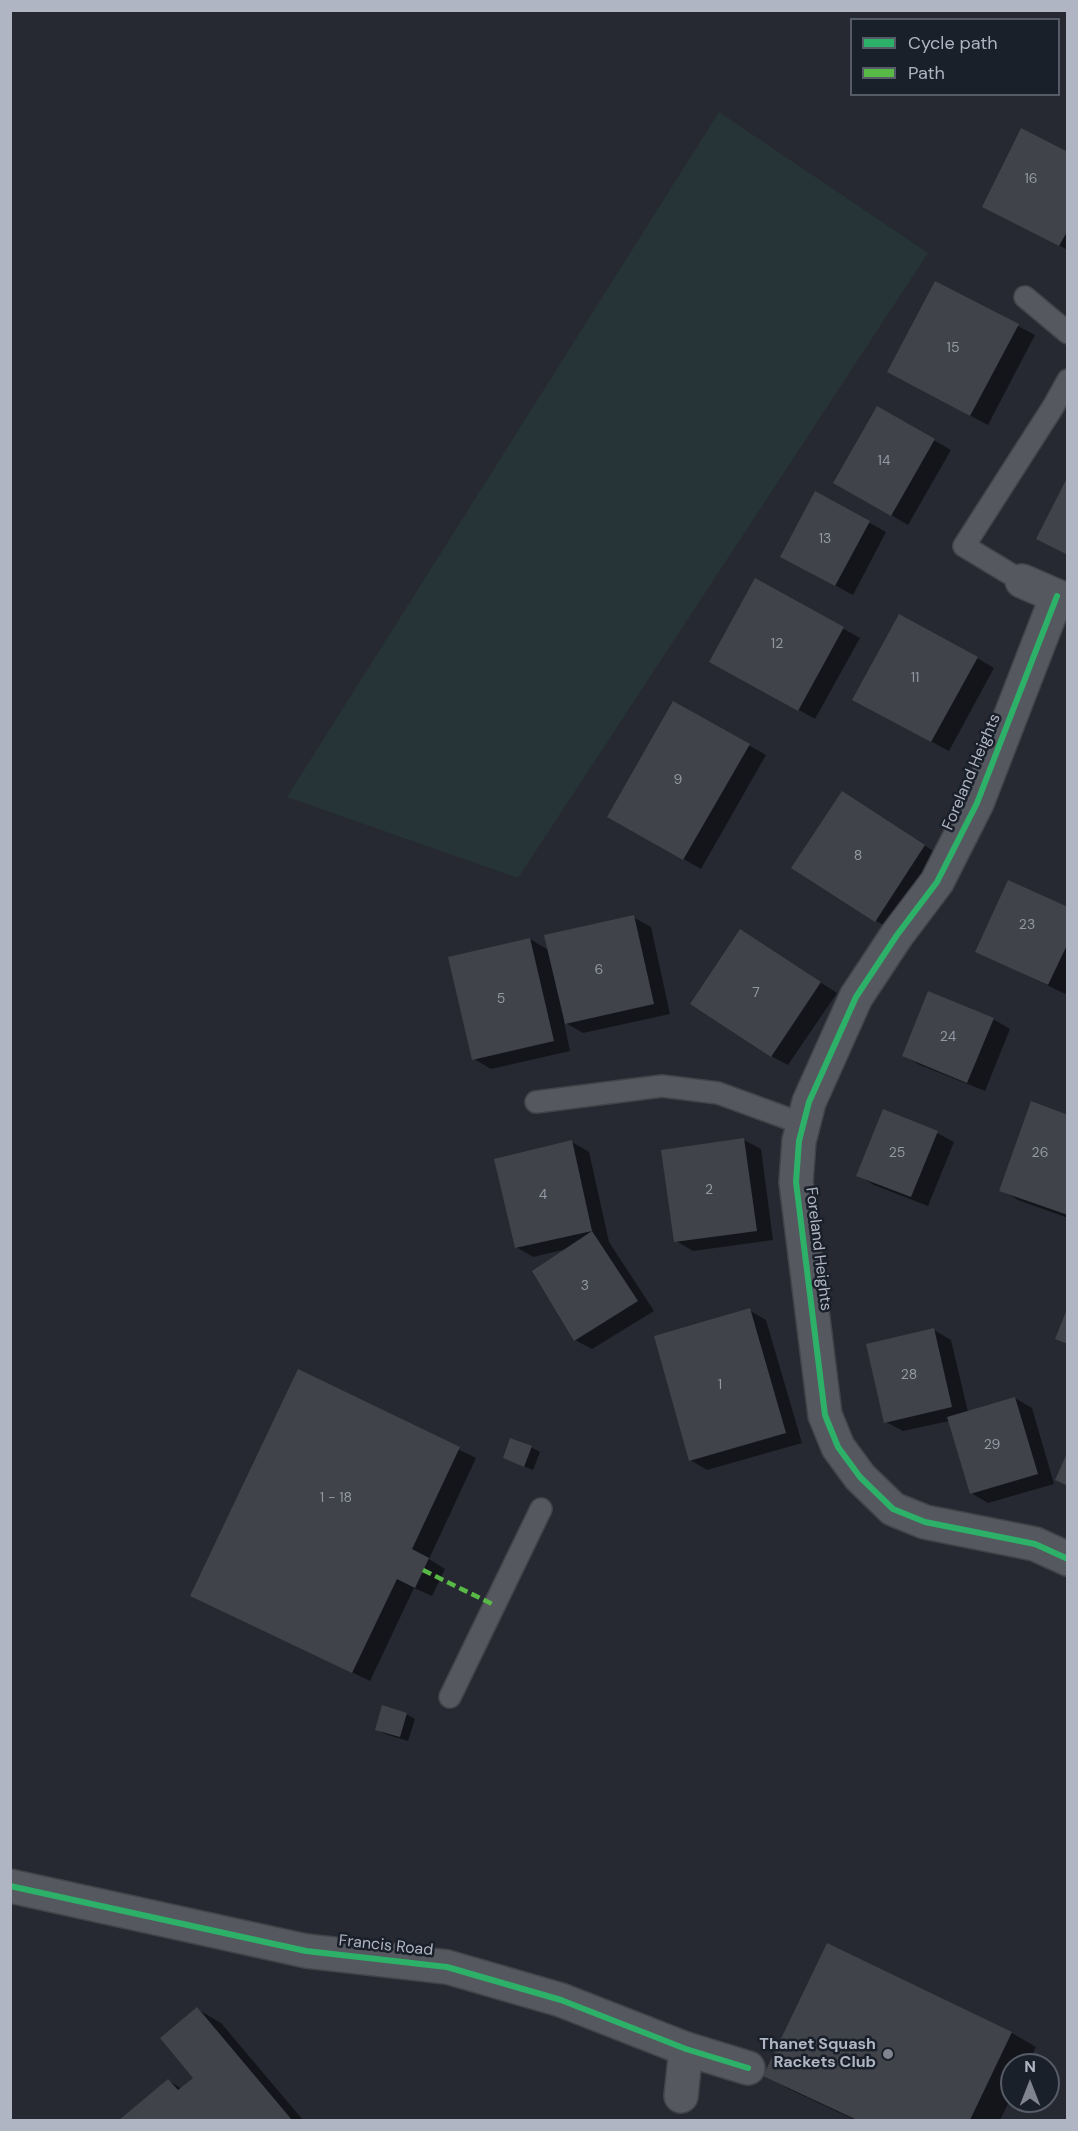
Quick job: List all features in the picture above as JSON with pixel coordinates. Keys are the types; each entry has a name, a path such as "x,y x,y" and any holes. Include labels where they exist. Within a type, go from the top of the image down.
{"street":[{"path":"1022,581 1062,598"},
{"name":"Foreland Heights","path":"1062,598 977,803 937,882 897,935 856,997 809,1102 799,1141 796,1182 825,1415 838,1447 860,1477 893,1509 925,1522 1035,1544 1068,1559"},
{"name":"Francis Road","path":"10,1886 306,1951 447,1966 561,2000 687,2049 748,2067"},
{"path":"681,2096 687,2049"}],"lane":[{"path":"1025,297 1068,333"},
{"path":"1022,581 964,546 1068,380"},
{"path":"536,1102 662,1086 718,1093 803,1124"},
{"path":"450,1697 541,1509"}],"shaded area":[{"path":"719,112 928,253 518,878 287,797"}],"building":[{"path":"1021,128 1068,152 1068,230 1059,246 982,207"},
{"path":"935,281 1019,324 970,416 887,372"},
{"path":"877,406 935,439 891,516 833,483"},
{"path":"1068,476 1068,555 1036,539"},
{"path":"815,491 870,521 835,586 780,557"},
{"path":"755,578 844,627 798,711 709,662"},
{"path":"899,614 978,657 931,742 852,700"},
{"path":"673,701 750,744 683,860 607,817"},
{"path":"842,791 925,845 875,922 791,868"},
{"path":"1008,880 1068,907 1068,943 1048,985 975,952"},
{"path":"634,915 654,1004 565,1024 544,935"},
{"path":"740,929 821,982 771,1057 690,1004"},
{"path":"530,938 554,1041 472,1060 448,957"},
{"path":"928,991 994,1018 967,1083 902,1056"},
{"path":"1031,1101 1068,1115 1068,1215 999,1191"},
{"path":"883,1109 938,1131 911,1197 856,1176"},
{"path":"744,1138 757,1231 674,1242 661,1150"},
{"path":"572,1140 592,1231 515,1248 494,1159"},
{"path":"592,1231 638,1301 574,1341 532,1271"},
{"path":"750,1308 786,1433 689,1461 654,1336"},
{"path":"1068,1309 1068,1344 1055,1339"},
{"path":"934,1328 952,1407 884,1423 866,1344"},
{"path":"298,1369 460,1447 412,1549 429,1558 415,1588 397,1579 352,1673 190,1596"},
{"path":"1015,1397 1038,1474 970,1494 947,1417"},
{"path":"510,1438 532,1446 524,1467 503,1458"},
{"path":"1068,1451 1068,1486 1055,1480"},
{"path":"382,1705 407,1713 400,1737 375,1730"},
{"name":"Thanet Squash Rackets Club","path":"827,1943 1012,2032 970,2120 857,2120 763,2076"},
{"path":"197,2007 292,2120 119,2120 168,2079 178,2090 193,2078 160,2038"}],"marked path":[{"path":"423,1570 494,1605"}],"cycle path":[{"path":"1057,596 977,803 937,882 897,935 856,997 809,1102 799,1141 796,1182 825,1415 838,1447 860,1477 893,1509 925,1522 1035,1544 1068,1559"},
{"path":"10,1886 306,1951 447,1967 561,2000 686,2049 748,2068"}],"place":[{"name":"Thanet Squash Rackets Club","path":"888,2054"}]}
